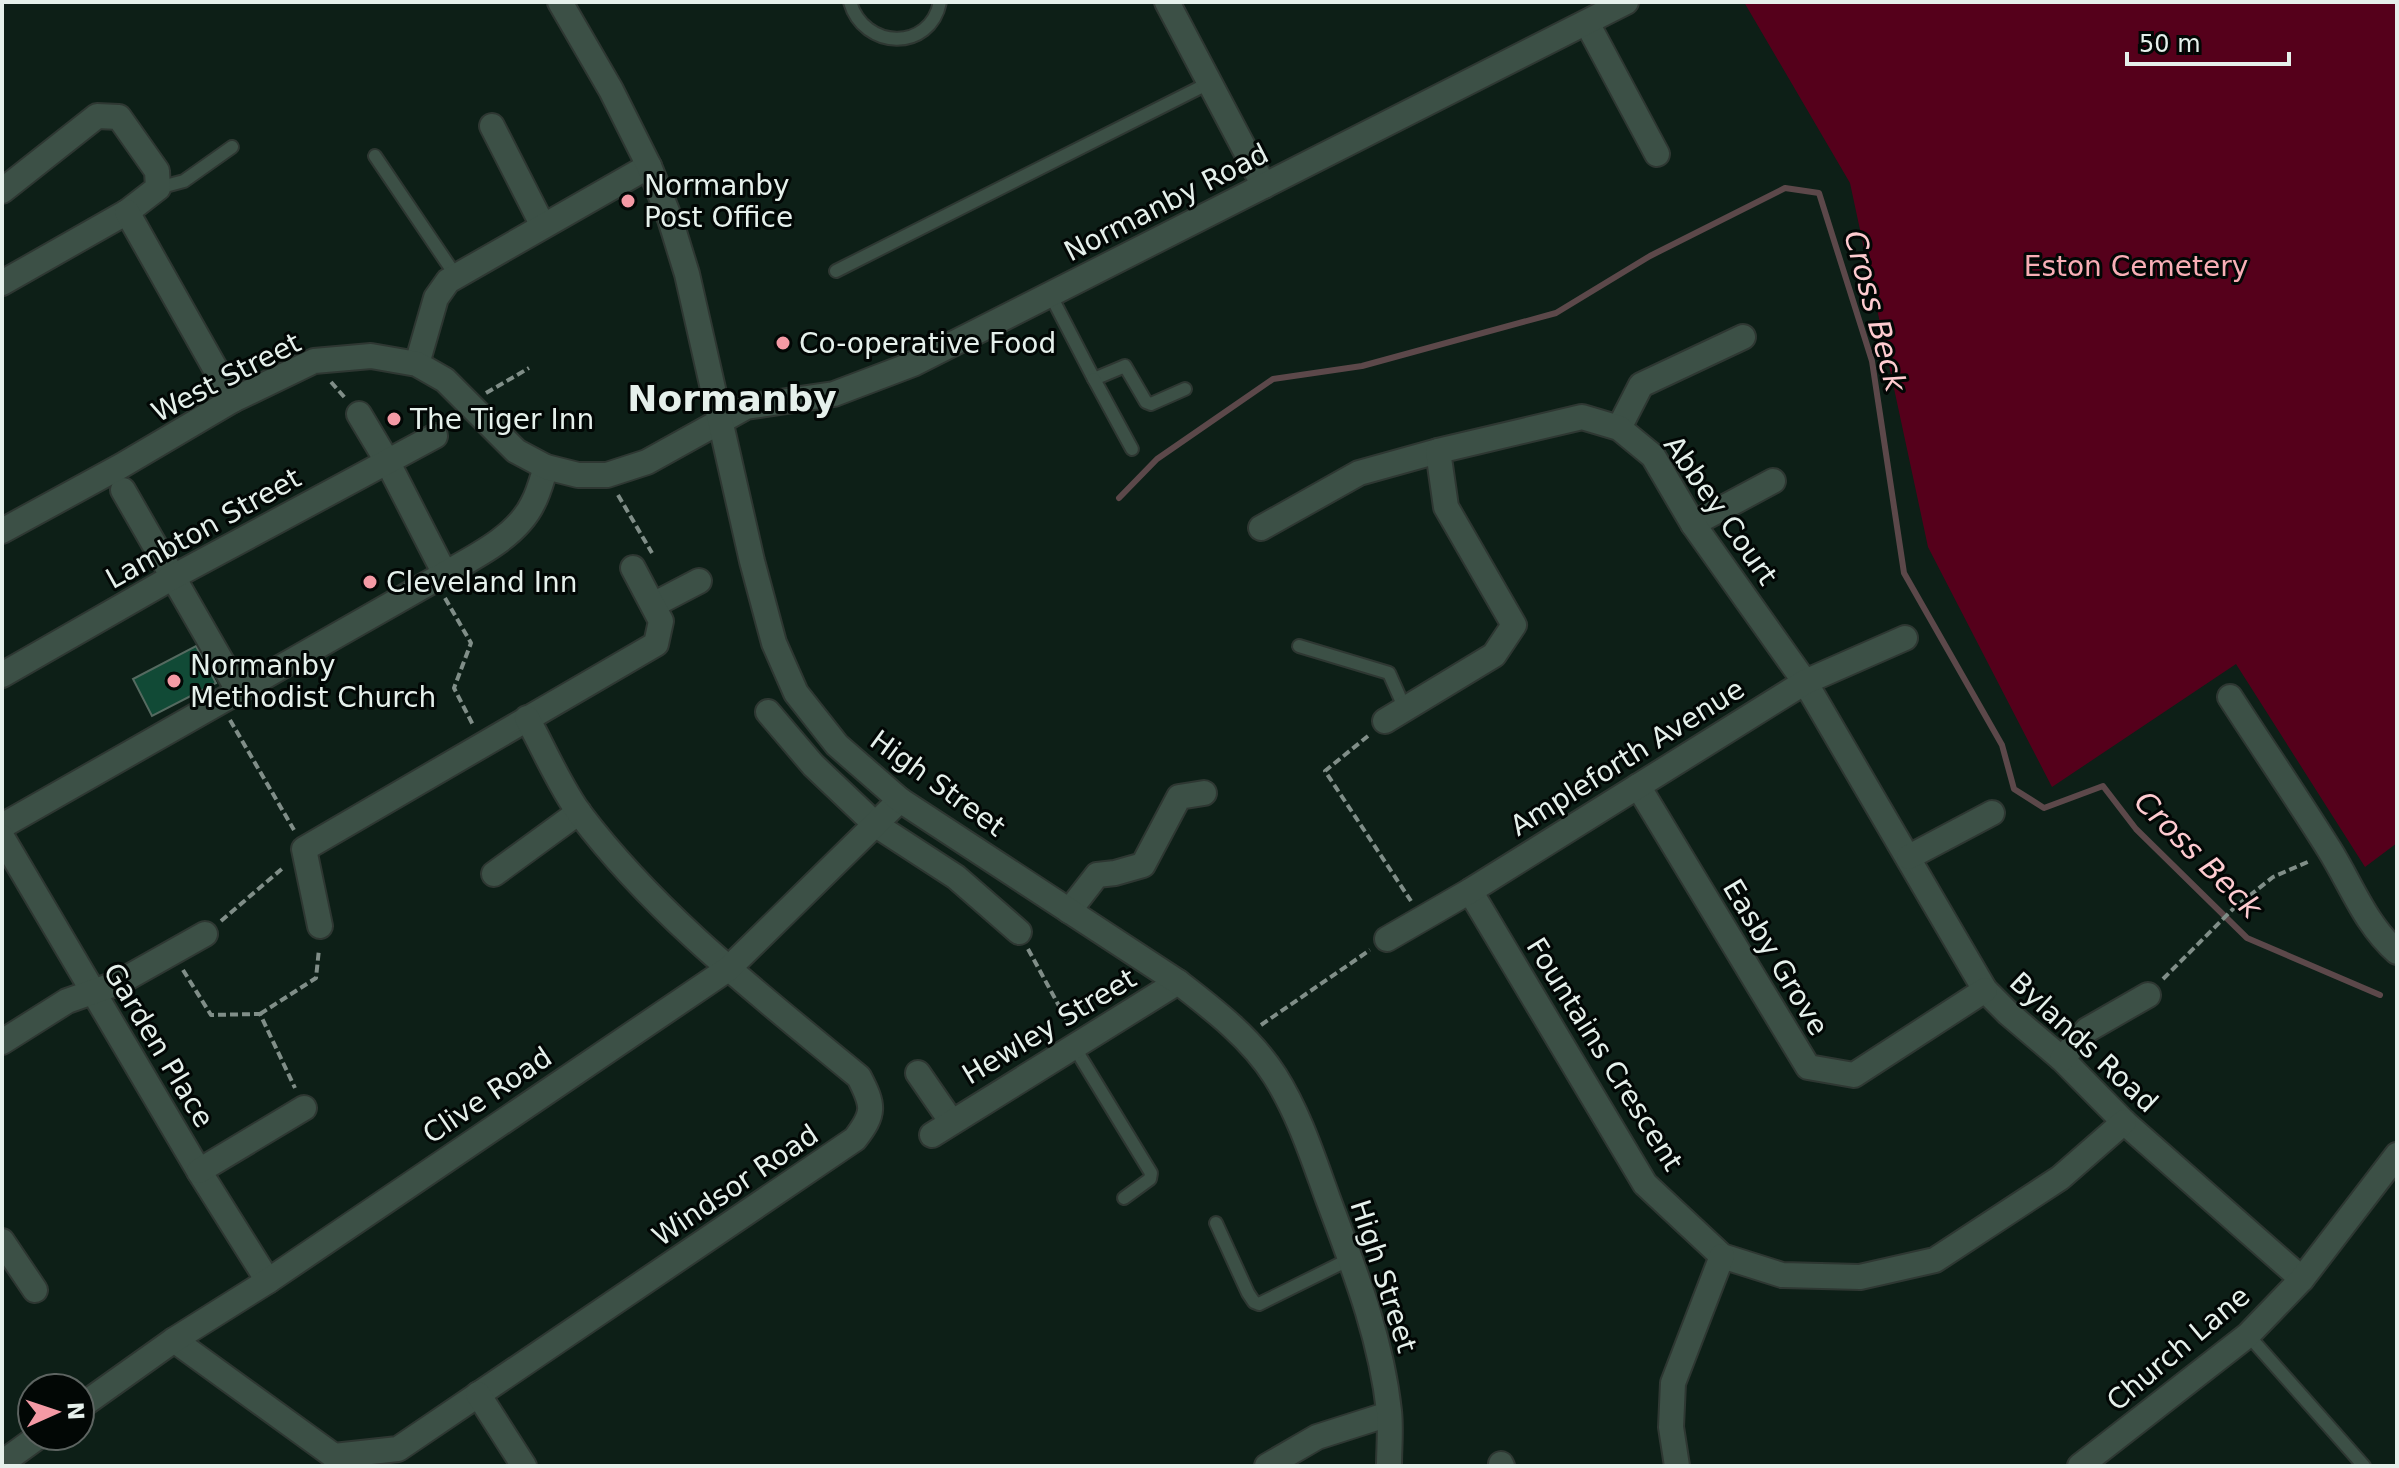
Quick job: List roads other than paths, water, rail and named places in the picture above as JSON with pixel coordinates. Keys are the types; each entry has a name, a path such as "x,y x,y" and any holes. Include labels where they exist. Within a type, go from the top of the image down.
{"street":[{"name":"High Street","path":"560,2 611,90 649,166 670,219 687,274 774,643 796,693 837,745 900,800 1178,982 1216,1010 1274,1075 1302,1129 1380,1351 1389,1414 1389,1466"},
{"path":"1167,2 1264,186"},
{"name":"Normanby Road","path":"546,467 578,475 607,475 647,462 746,407 834,394 913,364 1626,2"},
{"path":"1587,23 1657,154"},
{"path":"2,191 97,116 119,117 157,171 158,188 127,212 2,283"},
{"path":"492,126 543,226"},
{"path":"2,826 440,577 500,540 522,521 533,504 546,467 516,451 445,380 417,364 436,298 448,281 456,276 649,166"},
{"path":"127,212 233,400"},
{"path":"1619,428 1641,385 1743,337"},
{"name":"West Street","path":"2,531 233,400 314,361 371,356 417,364"},
{"path":"359,414 387,461 440,577"},
{"name":"Abbey Court","path":"1261,528 1359,473 1582,417 1619,428 1653,456 1693,524 1805,682"},
{"name":"Lambton Street","path":"2,675 173,577 435,436"},
{"path":"1395,715 1494,655 1514,625 1446,507 1438,451"},
{"path":"1693,524 1773,481"},
{"path":"123,490 173,577 228,695"},
{"path":"320,926 304,849 656,644 657,613 633,568"},
{"path":"657,613 699,581"},
{"name":"Ampleforth Avenue","path":"1387,939 1470,891 1805,682 1905,638"},
{"name":"Bylands Road","path":"1805,682 1985,990 2062,1059 2124,1122 2302,1279"},
{"path":"2230,697 2330,852 2363,912 2397,952"},
{"path":"768,712 813,765 876,825 956,877 1019,932"},
{"name":"Windsor Road","path":"174,1340 334,1456 398,1449 855,1139 870,1120 870,1099 859,1077 728,969 632,875 579,812 527,718"},
{"name":"Easby Grove","path":"1638,786 1808,1067 1854,1075 1985,990"},
{"path":"1069,911 1097,875 1143,865 1179,797 1204,793"},
{"name":"Clive Road","path":"96,1396 174,1340 268,1281 728,969 900,800"},
{"path":"494,874 579,812"},
{"path":"1909,857 1992,813"},
{"name":"Garden Place","path":"2,837 199,1171 268,1281"},
{"name":"Fountains Crescent","path":"1470,891 1645,1184 1722,1256 1782,1275 1860,1277 1935,1260 2060,1178 2124,1122"},
{"path":"2,1042 67,1001 118,983 205,934"},
{"name":"Hewley Street","path":"918,1073 941,1128 1178,982"},
{"path":"2062,1059 2087,1030 2148,995"},
{"path":"199,1171 304,1108"},
{"name":"Church Lane","path":"2080,1466 2248,1335 2302,1279 2397,1155"},
{"path":"2,1241 35,1290"},
{"path":"1677,1466 1671,1427 1673,1383 1722,1256"},
{"path":"478,1394 524,1466"},
{"path":"1267,1466 1317,1437 1389,1414"}],"lane":[{"path":"850,2 855,16 865,28 879,37 894,40 918,34 930,24 940,2"},
{"path":"836,271 1209,83"},
{"path":"158,188 184,181 232,147"},
{"path":"375,156 456,276"},
{"path":"1050,294 1132,449"},
{"path":"1094,379 1125,366 1146,402 1151,404 1185,389"},
{"path":"1299,646 1389,673 1395,715"},
{"path":"1076,1043 1151,1173 1150,1179 1124,1198"},
{"path":"1216,1223 1248,1293 1259,1304 1350,1259"},
{"path":"2248,1335 2364,1466"}],"waterway":[{"name":"Cross Beck","path":"1119,498 1157,459 1273,379 1362,366 1556,313 1650,256 1785,188 1819,193 1872,361 1904,573 2002,745 2014,789 2044,808 2103,786 2136,829 2247,938 2380,995"}],"place":[{"name":"Normanby Post Office","path":"628,201"},
{"name":"Co-operative Food","path":"783,343"},
{"name":"The Tiger Inn","path":"394,419"},
{"name":"Cleveland Inn","path":"370,582"},
{"name":"Normanby Methodist Church","path":"174,681"}],"district":[{"name":"Normanby","path":"732,398"}],"park label":[{"name":"Eston Cemetery","path":"2136,266"}]}
